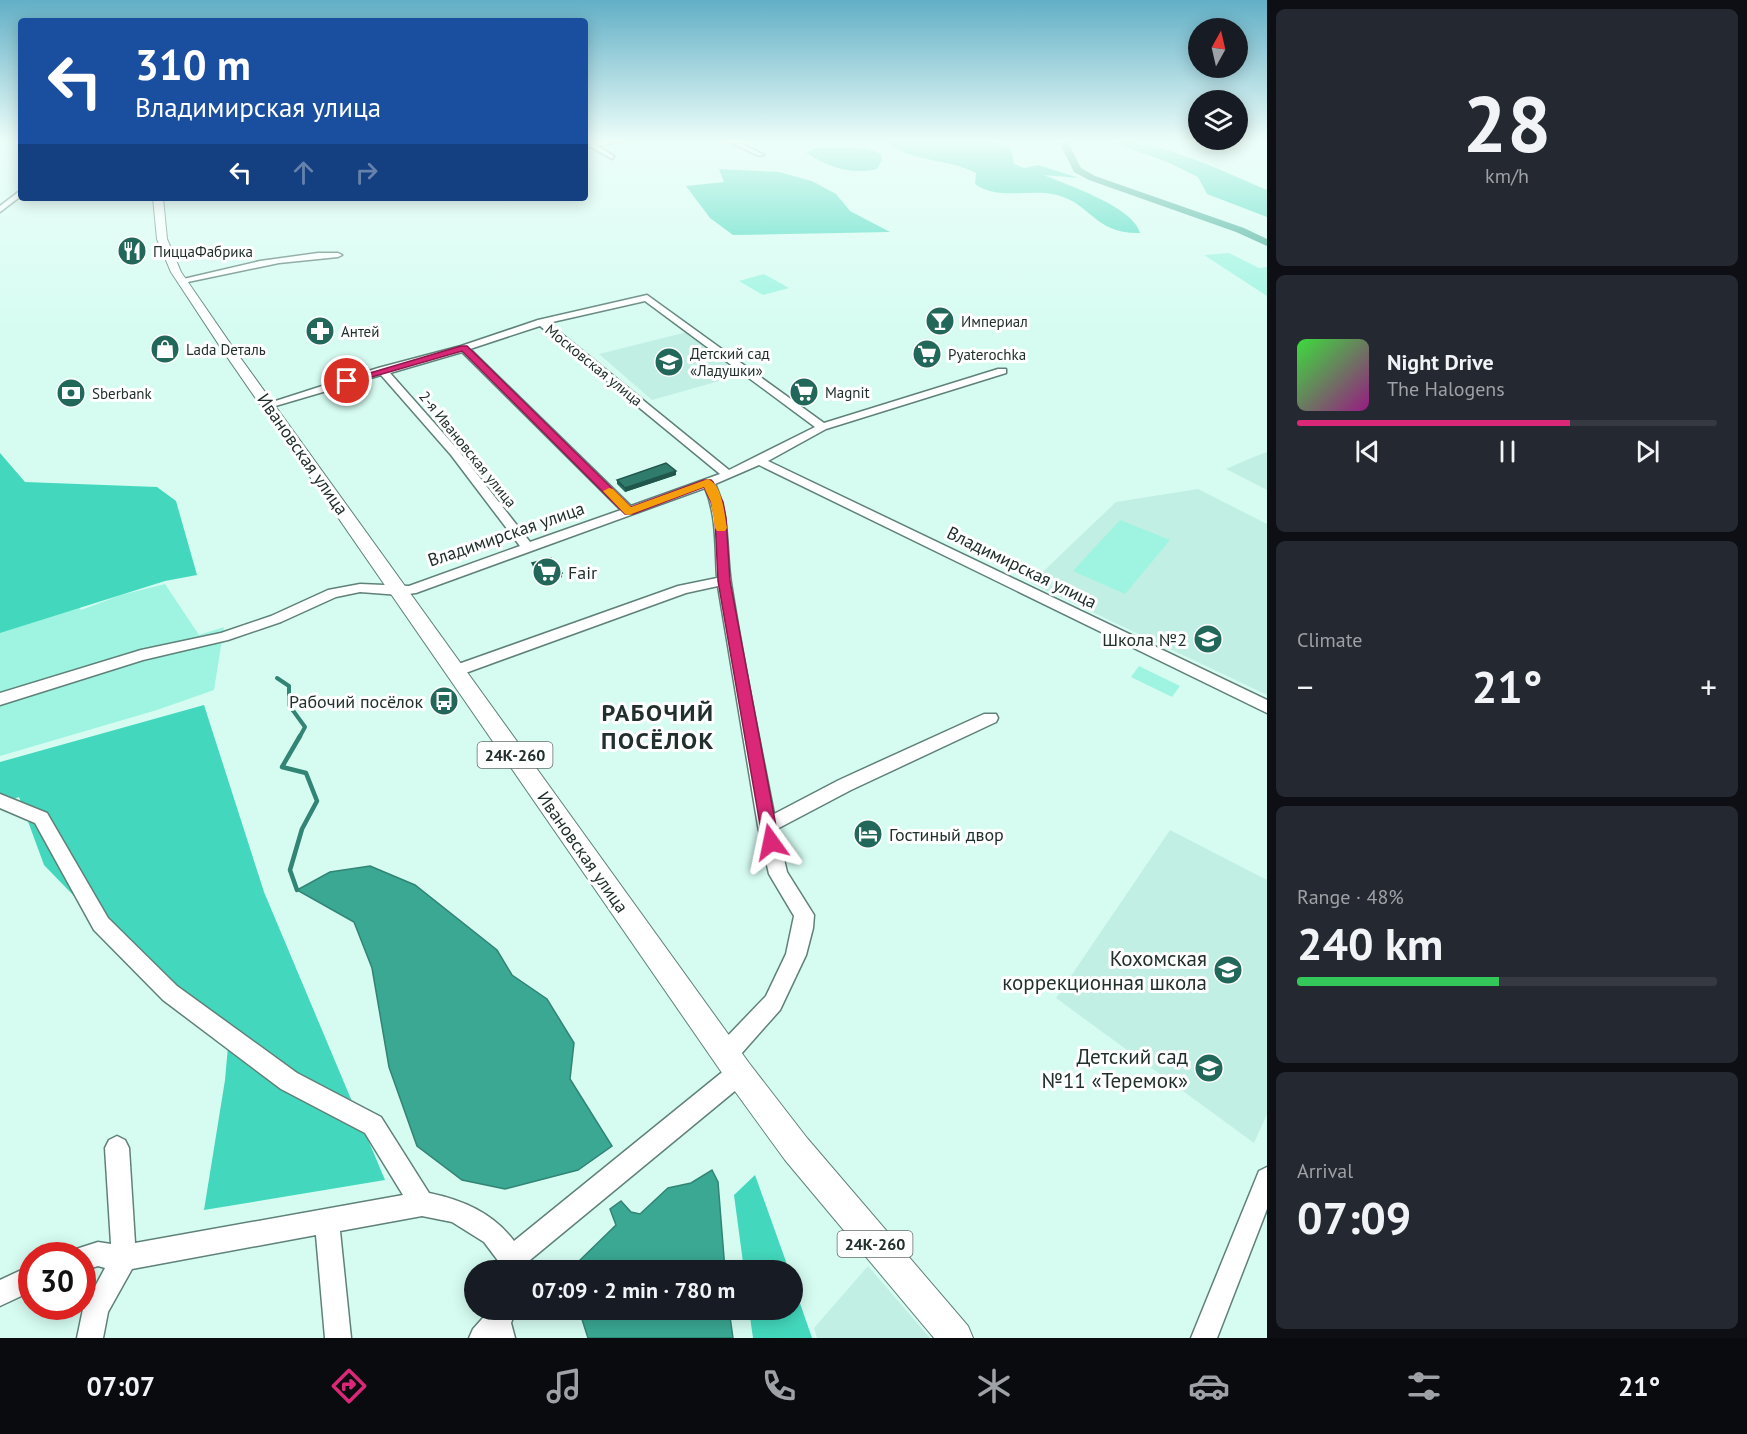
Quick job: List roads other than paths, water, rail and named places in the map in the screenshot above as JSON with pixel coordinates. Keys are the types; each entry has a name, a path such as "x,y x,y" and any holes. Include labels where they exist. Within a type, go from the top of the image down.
{"main road":[{"name":"Ивановская улица","path":"159,202 164,247 177,275 268,405 739,1073 803,1158 956,1338"},
{"name":"Ивановская улица","path":"162,202 164,235 186,286"}],"street":[{"path":"186,286 266,261 299,256 338,255"},
{"path":"542,322 647,298 822,427"},
{"name":"Московская улица","path":"268,405 464,348 542,322 728,475"},
{"path":"464,348 629,511"},
{"name":"2-я Ивановская улица","path":"382,370 455,453 528,548"},
{"name":"Владимирская улица","path":"0,699 141,655 224,636 276,619 340,591 360,588 411,590 728,475 822,427 1002,371"},
{"name":"Владимирская улица","path":"759,461 1267,707"},
{"path":"708,482 717,502 720,518 724,581 767,826 778,874 804,915 796,955 773,1003 726,1054"},
{"path":"455,671 683,589 724,581"},
{"path":"767,826 845,785 990,718"},
{"path":"0,801 41,818 101,924 170,993 289,1081 373,1125 422,1204"},
{"path":"517,1260 552,1226 739,1073"},
{"path":"90,1338 96,1309 124,1258 117,1148"},
{"path":"1203,1338 1267,1179"},
{"path":"96,1255 124,1258 422,1204 456,1212 493,1233 509,1260"},
{"path":"327,1222 338,1338"},
{"path":"0,1293 18,1284"}],"waterway":[{"path":"1162,202 1240,230 1267,243"},
{"path":"277,678 289,686 289,705 305,727 299,738"},
{"path":"297,890 290,870 302,829 317,801 306,773 282,767 300,736"}],"place":[{"name":"ПиццаФабрика","path":"132,251"},
{"name":"Империал","path":"940,321"},
{"name":"Антей","path":"320,331"},
{"name":"Lada Dеталь","path":"165,349"},
{"name":"Pyaterochka","path":"927,354"},
{"name":"Детский сад «Ладушки»","path":"669,362"},
{"name":"Magnit","path":"804,392"},
{"name":"Sberbank","path":"71,393"},
{"name":"Fair","path":"547,572"},
{"name":"Школа №2","path":"1208,639"},
{"name":"Рабочий посёлок","path":"444,701"},
{"name":"Гостиный двор","path":"868,834"},
{"name":"Кохомская коррекционная школа","path":"1228,970"},
{"name":"Детский сад №11 «Теремок»","path":"1209,1068"}],"district":[{"name":"РАБОЧИЙ ПОСЁЛОК","path":"658,726"}]}
